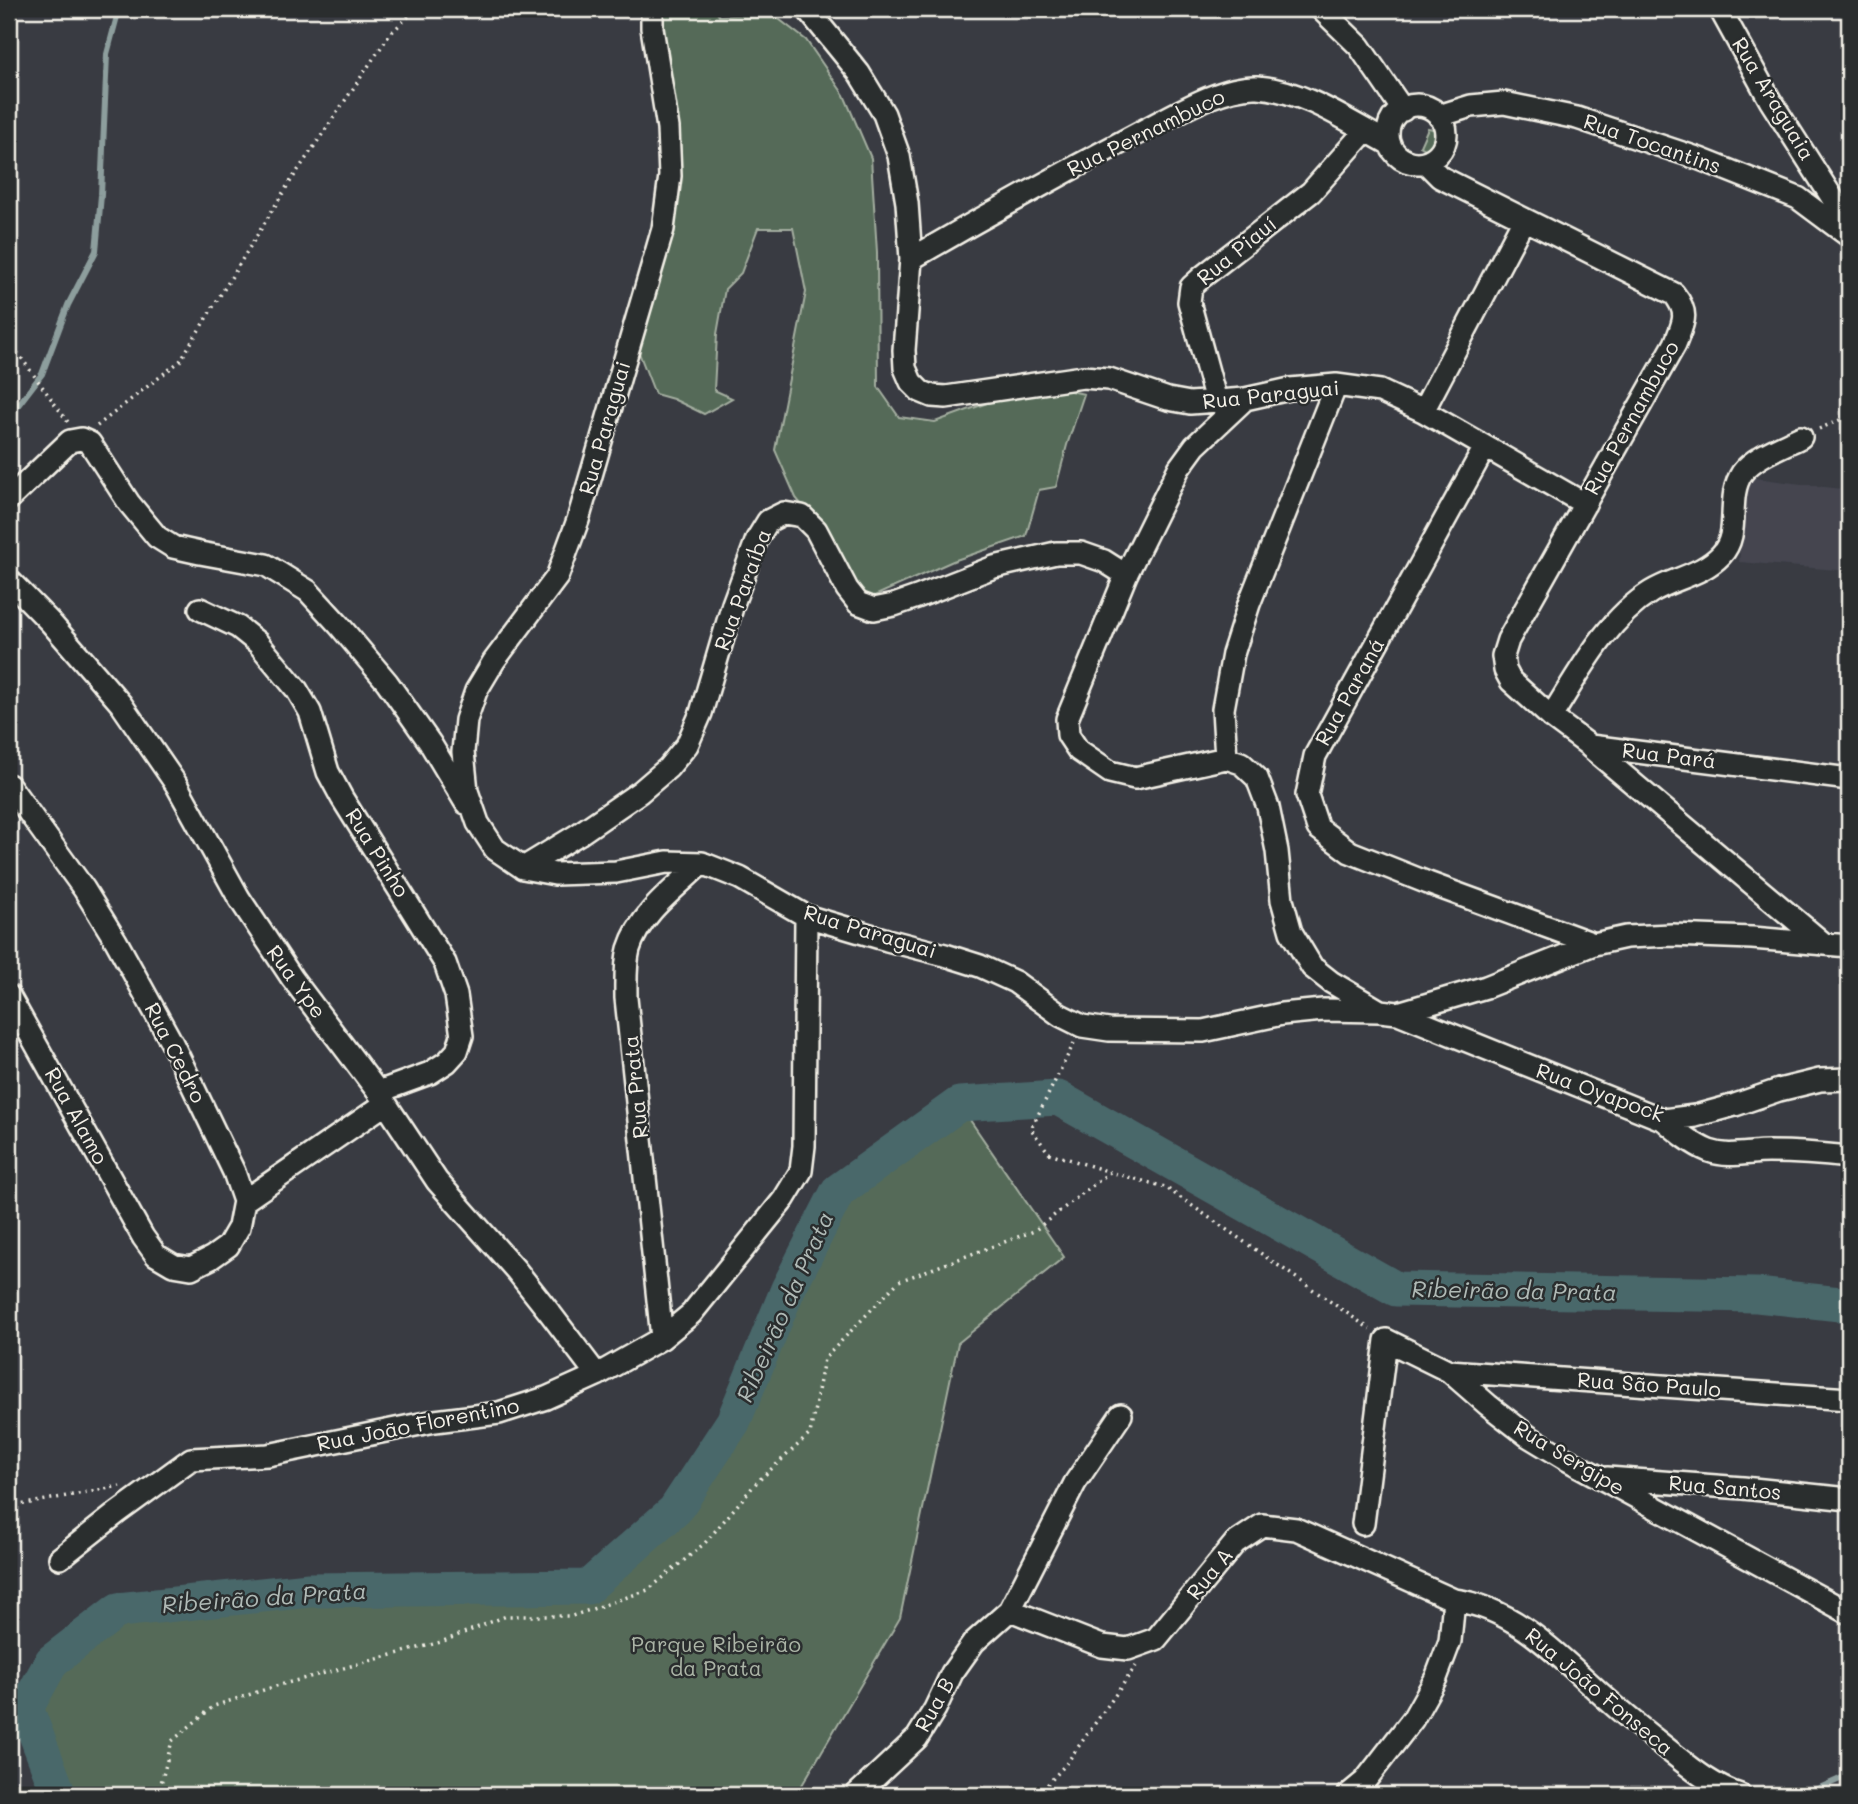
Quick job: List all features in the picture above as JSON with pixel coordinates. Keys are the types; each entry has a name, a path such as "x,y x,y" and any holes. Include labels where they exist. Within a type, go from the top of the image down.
{"street":[{"name":"Rua Paraguai","path":"652,9 652,28 668,128 670,176 663,229 582,508 557,577 494,661 476,691 466,720 463,752 467,791 478,823 495,849 523,868 555,874 616,872 667,862 702,863 740,878 806,916 980,966 1015,982 1060,1015 1082,1026 1109,1030 1203,1031 1282,1014 1323,1010 1389,1012"},
{"name":"Rua Paraguai","path":"807,9 859,73 884,114 899,156 911,259 905,368 911,382 920,391 932,397 946,397 1083,377 1109,379 1168,399 1190,403 1245,399 1290,389 1336,386 1380,391 1423,411 1585,504"},
{"path":"1321,9 1359,46 1403,110"},
{"name":"Rua Araguaia","path":"1720,9 1770,100 1849,224"},
{"name":"Rua Pernambuco","path":"911,259 1043,183 1215,94 1255,87 1276,89 1302,99 1390,144"},
{"name":"Rua Tocantins","path":"1439,116 1471,106 1504,103 1577,118 1700,159 1798,198 1849,236"},
{"path":"1412,106 1422,106 1439,116 1444,123 1446,138 1433,159 1408,162 1394,152 1388,134 1395,116 1412,106"},
{"name":"Rua Piauí","path":"1216,401 1189,302 1191,287 1311,192 1365,131"},
{"name":"Rua Pernambuco","path":"1425,162 1440,177 1674,294 1682,304 1685,319 1675,344 1508,640 1503,656 1505,670 1511,681"},
{"path":"1423,411 1524,219"},
{"path":"1226,758 1223,709 1233,654 1249,604 1336,386"},
{"path":"1245,399 1195,446 1179,468 1126,575 1067,719 1068,735 1078,750 1110,772 1135,778 1226,758 1241,763 1256,778 1268,807 1277,851 1282,900 1291,932 1312,967 1331,982 1389,1012 1486,986 1594,944 1626,937 1672,935 1752,938 1849,946"},
{"path":"1551,717 1597,647 1626,611 1653,591 1710,565 1724,552 1732,534 1734,492 1743,472 1762,456 1801,437"},
{"path":"9,499 70,441 81,439 90,443 97,451 129,503 157,537 173,547 200,554 266,565 308,591 387,682 430,743 478,823"},
{"name":"Rua Paraná","path":"1485,447 1315,756 1307,795 1318,828 1350,852 1594,944"},
{"name":"Rua Paraíba","path":"523,868 640,792 668,768 687,745 701,713 733,604 757,539 768,521 785,513 802,516 816,530 847,589 858,603 874,609 917,597 994,567 1056,553 1081,553 1104,561 1126,575"},
{"name":"Rua Ype","path":"9,580 51,623 121,704 176,785 239,898 292,978 381,1098 438,1181 533,1292 597,1376"},
{"name":"Rua Pinho","path":"200,609 238,627 258,643 297,690 310,712 328,772 342,798 445,963 456,995 462,1036 457,1051 447,1062 381,1098 244,1201"},
{"name":"Rua Pará","path":"1511,681 1551,717 1590,746 1849,779"},
{"path":"1590,746 1824,944"},
{"name":"Rua Cedro","path":"9,785 117,941 172,1044 234,1172 244,1201"},
{"name":"Rua Prata","path":"662,1338 626,998 626,972 629,951 636,932 648,915 702,863"},
{"name":"Rua João Florentino","path":"60,1558 191,1459 268,1455 435,1420 499,1413 545,1398 597,1376 662,1338 691,1314 784,1199 801,1171 804,1146 806,916"},
{"name":"Rua Alamo","path":"9,996 143,1237 156,1255 173,1265 191,1268 211,1258 228,1246 239,1227 244,1201"},
{"name":"Rua Oyapock","path":"1389,1012 1664,1120 1695,1116 1820,1080 1849,1079"},
{"path":"1664,1120 1695,1145 1712,1152 1733,1156 1765,1152 1849,1157"},
{"path":"1363,1524 1386,1340"},
{"name":"Rua Sergipe","path":"1386,1340 1449,1371 1528,1436 1849,1613"},
{"name":"Rua São Paulo","path":"1449,1371 1849,1399"},
{"path":"1121,1415 1075,1483 1010,1610 1102,1646 1128,1649 1156,1639"},
{"name":"Rua Santos","path":"1600,1478 1849,1499"},
{"name":"Rua A","path":"1156,1639 1235,1543 1262,1525 1296,1529 1454,1600"},
{"path":"1348,1795 1365,1781 1413,1718 1436,1678 1450,1641 1454,1600"},
{"name":"Rua João Fonseca","path":"1454,1600 1471,1602 1496,1612 1530,1633 1695,1771 1729,1792 1740,1795"},
{"name":"Rua B","path":"856,1795 917,1738 952,1673 974,1642 1010,1610"}],"path":[{"path":"9,341 81,439 180,361 286,188 390,34 416,9"},
{"path":"1801,437 1849,416"},
{"path":"1063,1064 1031,1129 1049,1153 1165,1187 1386,1340"},
{"path":"158,1795 172,1741 214,1706 276,1686 441,1642 506,1616 572,1616 648,1590 705,1543 757,1482 810,1434 824,1359 899,1281 1034,1231 1110,1172"},
{"path":"9,1507 122,1485"},
{"path":"1038,1795 1066,1763 1156,1639"}],"shaded area":[{"path":"1747,477 1849,490 1849,571 1739,562"}],"green space":[{"path":"660,9 715,9 719,16 771,13 806,40 844,95 871,158 877,252 878,387 899,417 935,422 987,403 1057,388 1084,394 1056,487 1039,490 1026,536 953,561 870,598 855,590 823,531 796,498 775,450 806,292 793,228 758,228 741,273 725,289 717,334 714,390 732,398 704,414 673,399 655,394 636,345 669,218"},
{"path":"1428,128 1443,131 1450,142 1443,159 1420,146"},
{"name":"Parque Ribeirão da Prata","path":"959,1104 1064,1257 958,1343 900,1618 798,1792 787,1795 59,1795 26,1708 52,1661 118,1610 309,1590 588,1587 675,1510 733,1422 788,1289 838,1191"}],"waterway":[{"path":"9,417 42,374 68,305 96,251 107,54 119,9"},
{"name":"Ribeirão da Prata","path":"59,1795 26,1708 52,1661 118,1610 309,1590 588,1587 675,1510 733,1422 788,1289 838,1191 959,1104 1058,1098 1396,1289 1757,1295 1849,1305"},
{"path":"1796,1795 1849,1775"}]}
